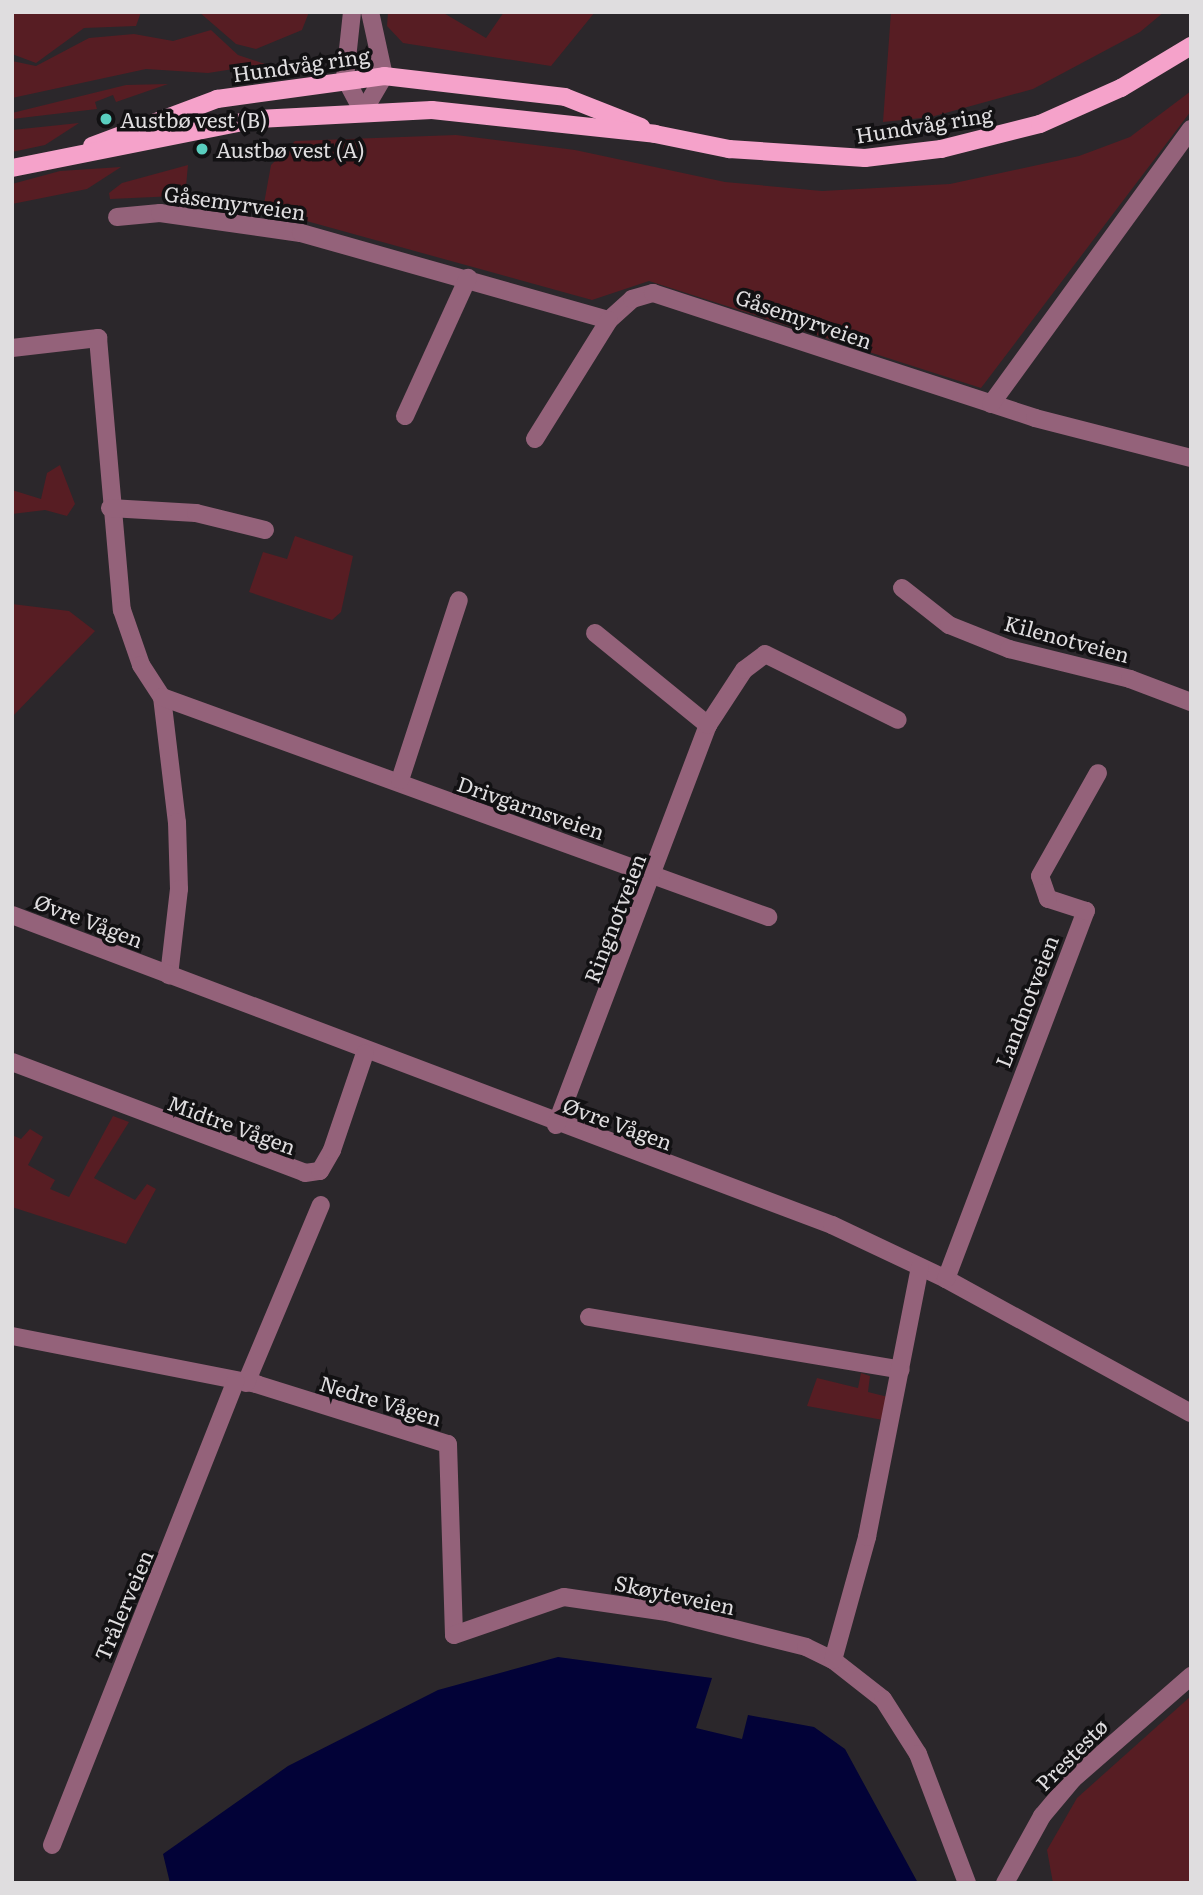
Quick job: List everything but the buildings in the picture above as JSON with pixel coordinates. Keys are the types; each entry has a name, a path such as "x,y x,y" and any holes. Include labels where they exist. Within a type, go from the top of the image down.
{"main road":[{"name":"Hundvåg ring","path":"79,152 140,146 258,120 432,110 655,134 825,159 941,149 1073,111 1188,46"},
{"name":"Hundvåg ring","path":"12,168 79,152 217,99 345,78 384,76 565,97 655,134"}],"street":[{"path":"352,12 345,78 363,112"},
{"path":"363,112 384,76 370,12"},
{"path":"990,404 1191,129"},
{"name":"Gåsemyrveien","path":"117,217 160,213 301,233 610,320"},
{"path":"405,416 468,278"},
{"name":"Gåsemyrveien","path":"535,439 610,320 632,299 653,293 990,404 1191,458"},
{"path":"12,348 98,338 110,508 128,635 162,697 180,857 169,975"},
{"path":"110,508 196,513 265,530"},
{"name":"Kilenotveien","path":"902,587 948,625 997,644 1130,679 1191,702"},
{"path":"400,780 459,600"},
{"path":"595,633 708,725"},
{"name":"Ringnotveien","path":"556,1125 656,875 708,725 744,670 765,654 898,720"},
{"name":"Drivgarnsveien","path":"162,697 400,780 768,918"},
{"name":"Landnotveien","path":"946,1279 1086,911 1048,899 1040,876 1098,773"},
{"name":"Øvre Vågen","path":"12,915 366,1053 832,1226 946,1279 1191,1413"},
{"name":"Midtre Vågen","path":"12,1062 305,1173 320,1171 332,1150 366,1053"},
{"path":"241,1382 321,1205"},
{"path":"833,1660 901,1370 920,1267"},
{"path":"589,1317 901,1370"},
{"name":"Nedre Vågen","path":"12,1336 241,1382 448,1444 455,1584"},
{"name":"Trålerveien","path":"52,1846 241,1382"},
{"name":"Skøyteveien","path":"455,1584 454,1636 564,1597 601,1601 806,1647 833,1660 883,1699 918,1754 967,1883"},
{"name":"Prestestø","path":"1005,1883 1042,1816 1073,1779 1191,1676"}],"shaded area":[{"path":"12,12 141,12 136,26 84,28 36,63 12,54"},
{"path":"199,12 309,12 302,30 256,49 236,44"},
{"path":"388,12 442,12 486,38 504,12 595,12 551,66 403,43 387,26"},
{"path":"891,12 1164,12 1140,32 1033,89 931,117 883,122"},
{"path":"211,30 238,55 265,64 208,73 146,69 12,98 12,61 36,66 89,38 134,34 173,41"},
{"path":"168,84 116,102 113,95 95,102 97,109 12,119 12,113 126,85"},
{"path":"1191,91 1191,111 981,388 649,281 592,300 263,209 271,165 295,141 456,135 575,150 725,182 822,191 950,184 1079,156 1130,137"},
{"path":"79,123 45,145 12,152 12,130"},
{"path":"188,165 186,186 176,196 110,199 109,193 122,183"},
{"path":"121,167 87,189 12,204 12,184 60,171"},
{"path":"60,465 75,504 67,516 45,510 12,514 12,490 41,499 47,473"},
{"path":"295,536 353,556 341,612 332,620 249,592 263,552 287,559"},
{"path":"12,604 69,611 95,631 12,717"},
{"path":"113,1116 129,1122 94,1178 135,1200 147,1184 156,1189 126,1244 12,1207 12,1135 21,1139 30,1129 43,1137 28,1165 55,1180 50,1189 69,1197"},
{"path":"861,1373 870,1376 868,1392 888,1397 883,1420 807,1406 817,1378 858,1388"},
{"path":"558,1657 712,1678 696,1728 742,1739 748,1715 814,1727 845,1749 918,1883 170,1883 163,1854 288,1766 438,1690"},
{"path":"1191,1696 1191,1883 1053,1883 1047,1850 1077,1798"}],"place":[{"name":"Austbø vest (B)","path":"106,119"},
{"name":"Austbø vest (A)","path":"202,149"}]}
